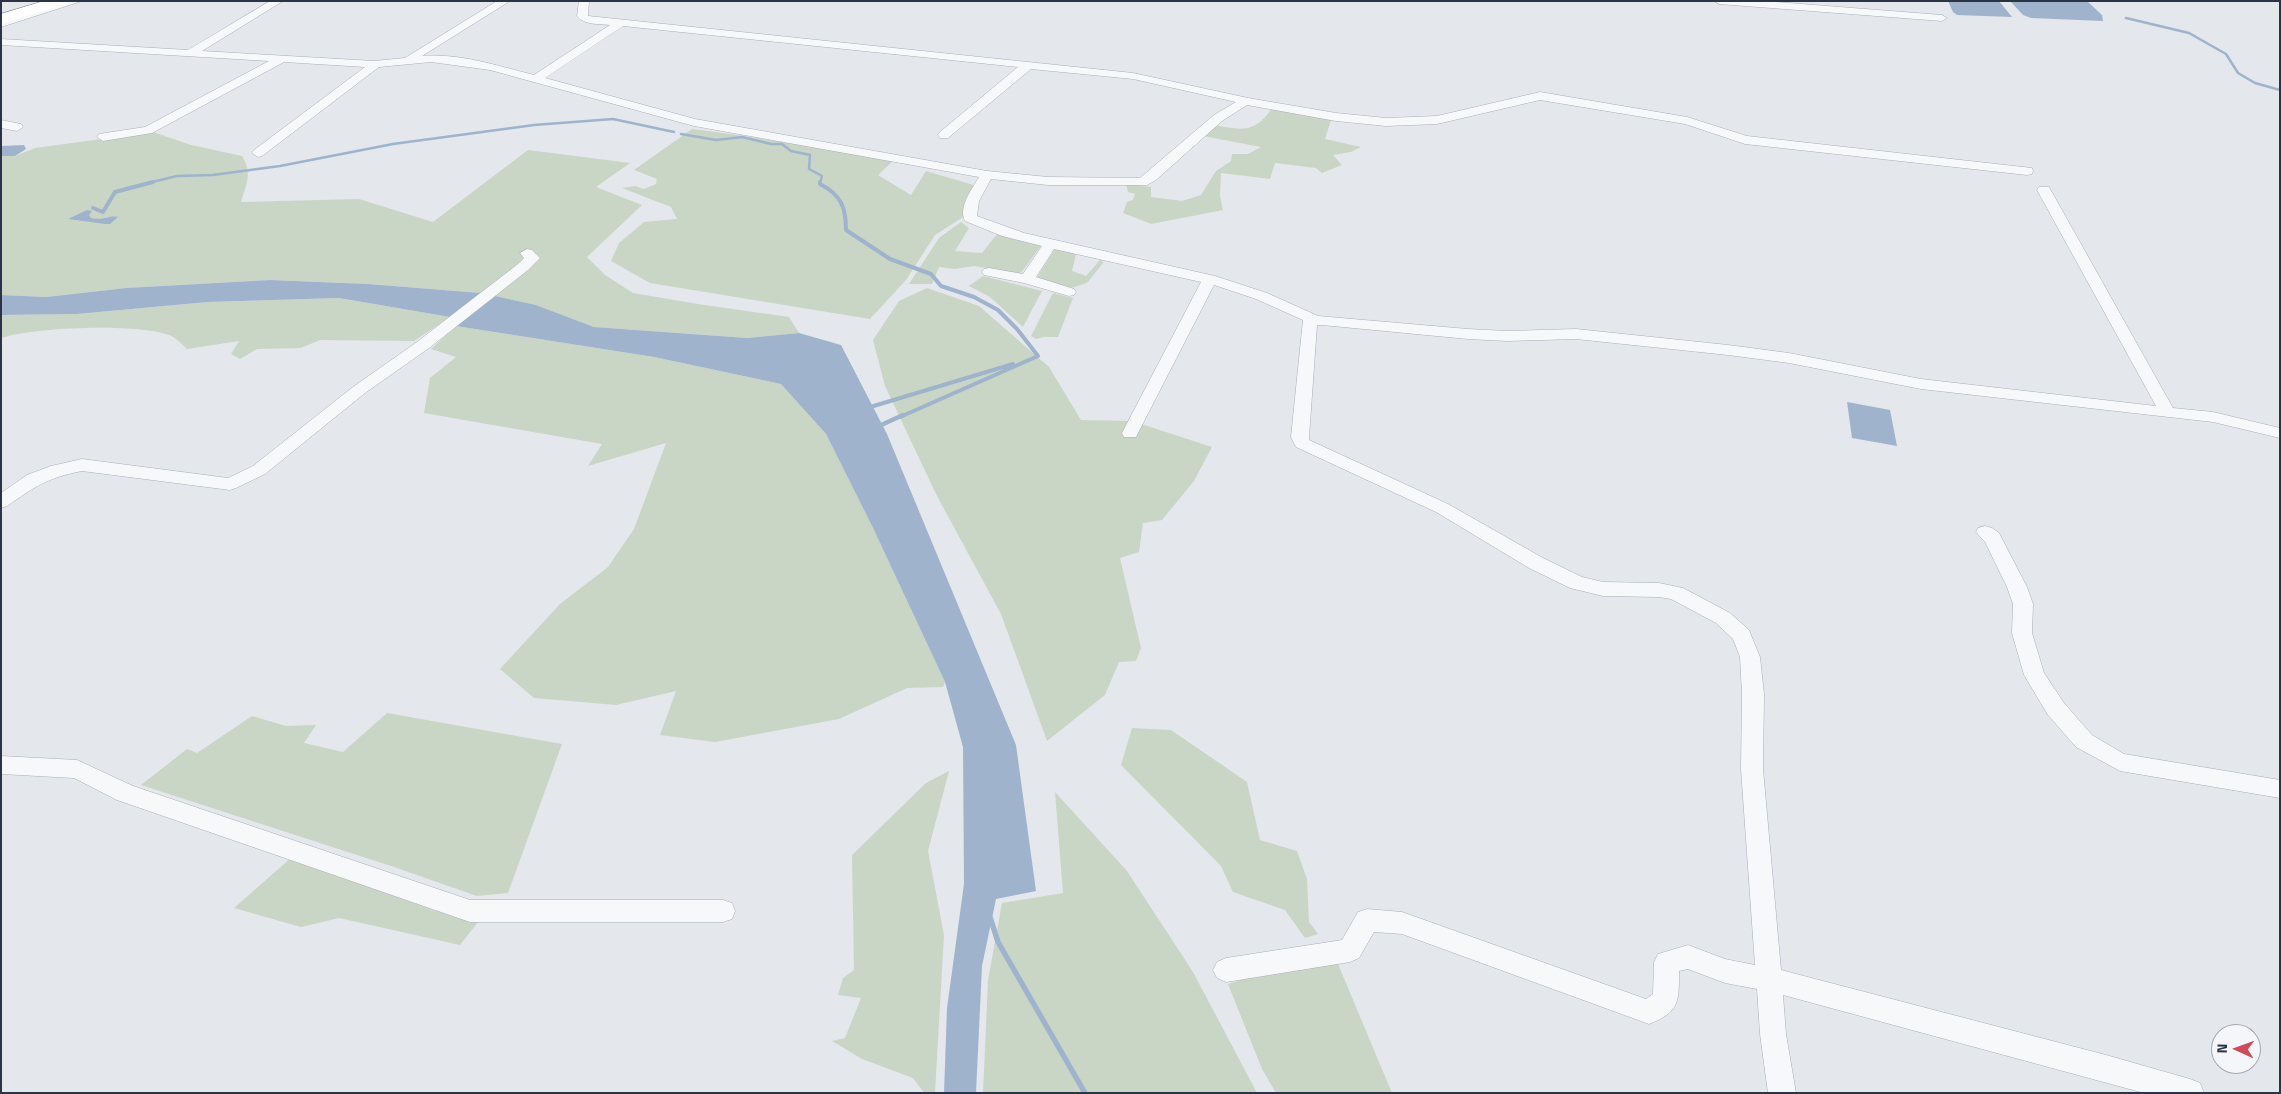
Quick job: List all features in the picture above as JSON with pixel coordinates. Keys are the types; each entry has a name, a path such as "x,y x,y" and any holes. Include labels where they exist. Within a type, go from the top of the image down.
{"highway":[{"path":"1,19 61,1"}],"street":[{"path":"1,24 77,1"},
{"path":"192,52 278,1"},
{"path":"405,62 505,1"},
{"path":"584,1 582,16 585,19 1132,76 1234,97 1245,101 1336,117 1386,122 1437,120 1540,96 1687,121 1746,140 2027,171"},
{"path":"1719,1 1942,18"},
{"path":"535,80 620,23"},
{"path":"1,42 376,64 431,59 456,61 491,67 694,122 987,175 1048,181 1142,182 1151,178 1218,118 1245,101"},
{"path":"103,137 148,130 281,59"},
{"path":"258,153 376,64"},
{"path":"944,135 1027,66"},
{"path":"1,124 17,127"},
{"path":"987,175 972,199 969,209 970,218 1051,244 1210,279 1281,304 1312,318 1310,322 1300,437 1302,443 1442,508 1536,563 1577,583 1603,589 1659,590 1676,593 1723,618 1742,635 1750,657 1753,694 1751,726 1752,769 1768,979 1782,1093"},
{"path":"2044,190 2167,411"},
{"path":"1027,278 1051,244"},
{"path":"1,502 33,479 57,470 82,465 230,484 259,470 359,390 423,345 525,260"},
{"path":"989,272 1027,278 1069,292"},
{"path":"1130,433 1193,308 1210,279"},
{"path":"1310,322 1322,320 1507,336 1576,334 1718,349 1789,358 1921,384 2213,417 2280,432"},
{"path":"1985,532 1992,538 2017,587 2023,604 2020,617 2022,632 2034,675 2056,709 2084,741 2120,762 2280,789"},
{"path":"1,765 76,769 125,793 470,911 723,910"},
{"path":"1226,970 1350,950 1367,920 1402,923 1649,1012 1666,1000 1667,962 1688,957 1725,971 1768,979 2106,1068 2190,1093"}],"green space":[{"path":"1272,108 1331,120 1325,139 1361,147 1351,152 1333,155 1342,165 1322,173 1316,168 1275,163 1270,179 1221,173 1220,196 1223,210 1151,224 1123,213 1127,202 1133,200 1135,194 1128,192 1126,184 1151,187 1151,197 1182,201 1201,195 1216,171 1231,161 1232,154 1248,154 1261,147 1203,136 1214,125 1240,129 1253,126 1260,122"},
{"path":"692,129 894,160 878,175 911,195 926,171 977,186 966,199 968,214 935,235 906,280 870,319 650,283 611,261 619,243 644,222 677,219 671,207 622,188 635,186 644,189 656,184 657,179 634,170"},
{"path":"153,132 191,145 242,156 248,174 241,202 359,199 433,222 528,150 630,163 596,187 642,205 587,257 605,275 633,293 789,317 799,333 747,338 594,327 536,305 481,293 368,284 270,280 126,288 46,297 1,295 1,156 15,156 35,148"},
{"path":"961,222 969,228 955,251 982,253 997,234 1041,246 1020,274 974,266 955,269 939,267 932,284 909,284 939,238"},
{"path":"1056,247 1076,254 1072,271 1086,276 1101,259 1103,263 1087,283 1071,288 1036,279"},
{"path":"983,276 1042,291 1023,327 990,297 969,286"},
{"path":"927,288 979,306 1049,367 1081,420 1132,421 1212,447 1194,481 1162,520 1143,523 1139,552 1120,558 1141,648 1136,661 1119,662 1105,695 1047,741 1001,614 937,496 885,386 873,340 899,301"},
{"path":"1053,293 1073,298 1058,337 1036,339 1031,336"},
{"path":"339,298 450,317 414,341 320,340 301,348 257,349 240,359 231,354 239,341 187,349 169,335 133,329 60,329 16,334 1,338 1,315 77,314 208,302"},
{"path":"456,326 654,357 781,384 826,434 873,528 945,682 943,687 907,688 839,719 715,742 660,735 676,691 616,705 534,698 500,669 560,604 608,567 634,529 666,443 588,466 602,444 424,413 430,378 456,357 431,349"},
{"path":"387,713 562,744 508,893 477,896 394,867 141,785 187,749 197,753 252,716 286,726 316,725 304,743 343,752"},
{"path":"1132,728 1171,730 1247,782 1260,840 1297,851 1307,879 1309,922 1318,934 1305,938 1285,910 1233,892 1221,866 1121,765"},
{"path":"949,771 928,851 944,935 935,1093 924,1093 913,1078 862,1059 832,1041 845,1038 861,998 838,995 843,978 854,970 852,855 926,783"},
{"path":"1055,792 1127,871 1193,972 1257,1093 983,1093 988,980 1002,903 1063,893"},
{"path":"292,857 433,910 478,922 460,945 339,918 301,927 234,908"},
{"path":"1338,964 1392,1093 1276,1093 1262,1069 1228,984 1265,972"}],"water":[{"path":"1948,1 1999,1 2012,17 1957,15 1953,12"},
{"path":"2010,1 2087,1 2102,15 2103,21 2031,18 2023,15"},
{"path":"24,145 26,149 15,156 1,156 1,146"},
{"path":"87,210 92,211 89,215 91,218 118,217 110,224 68,219"},
{"path":"270,280 368,284 481,293 450,317 339,298 208,302 77,314 1,315 1,295 46,297 126,288"},
{"path":"495,296 536,305 594,327 747,338 799,333 841,345 887,434 1016,745 1036,891 996,899 982,966 976,1093 944,1093 947,1008 964,884 963,747 945,682 873,528 826,434 781,384 654,357 456,326"},
{"path":"1847,402 1890,410 1897,446 1852,438"}],"waterway":[{"path":"2126,18 2189,33 2226,54 2238,73 2255,83 2280,90"},
{"path":"148,183 177,176 213,175 280,166 393,144 534,125 613,119 674,132"},
{"path":"681,134 716,140 742,137 771,144 782,144 791,151 810,155 809,169 822,176 820,183"},
{"path":"93,208 103,212 115,192 153,182"},
{"path":"820,183 841,202 845,215 846,230 890,259 931,274 941,286 974,297 998,310 1017,329 1038,356 900,417"},
{"path":"867,408 1013,364"},
{"path":"877,427 903,415"},
{"path":"990,917 998,942 1085,1093"}]}
